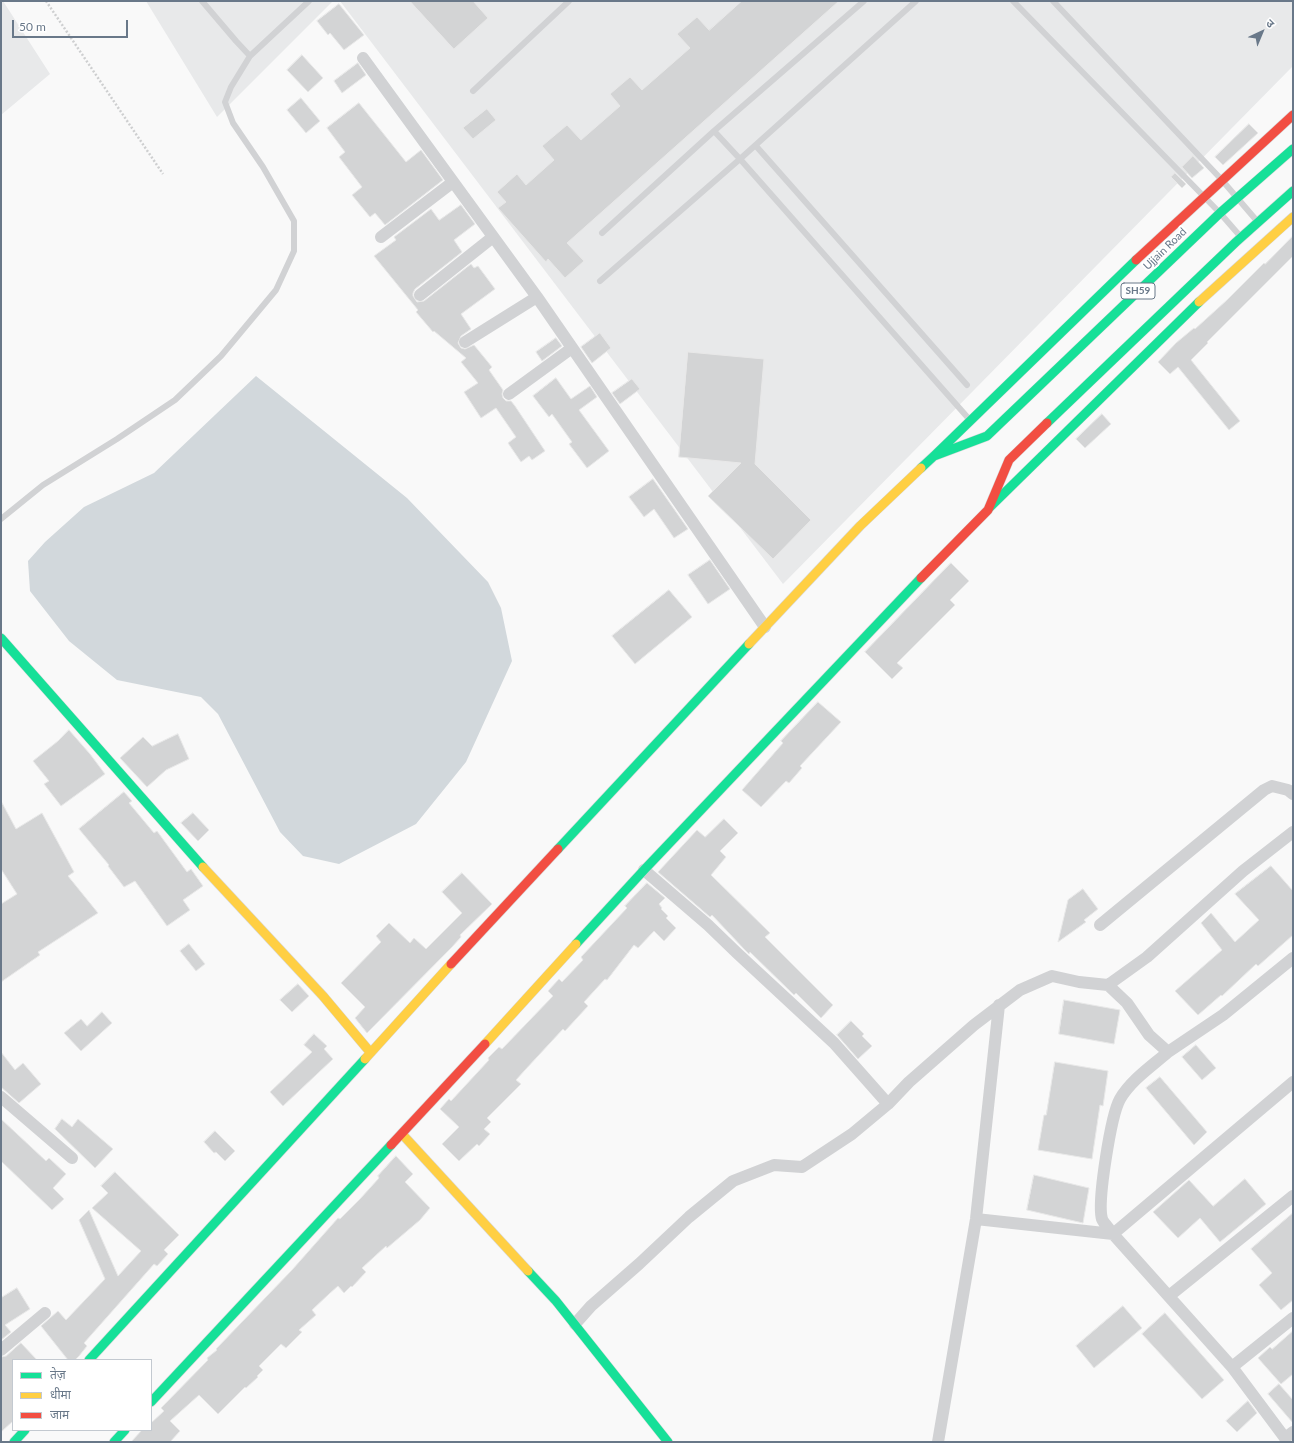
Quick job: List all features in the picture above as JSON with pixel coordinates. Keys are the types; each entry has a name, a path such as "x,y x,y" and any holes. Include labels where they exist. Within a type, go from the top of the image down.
{"main road":[{"path":"90,1359 485,927 860,526 934,456 1051,340 1221,179 1293,115"},
{"name":"Ujjain Road","path":"934,456 987,436 1237,198 1293,149"},
{"name":"SH59","path":"988,510 1009,460 1241,238 1293,191"},
{"path":"152,1401 402,1134 644,870 902,596 1208,294 1293,217"},
{"path":"1,638 189,851 323,996 370,1052"},
{"path":"402,1134 575,1324 668,1442"},
{"path":"14,1442 24,1431"},
{"path":"114,1442 124,1431"}],"street":[{"path":"363,58 537,297 765,627"},
{"path":"381,237 453,182"},
{"path":"420,295 493,237"},
{"path":"465,342 537,297"},
{"path":"509,394 572,348"},
{"path":"1100,925 1264,790 1272,786 1288,790 1293,794"},
{"path":"1108,985 1147,956 1243,871 1293,832"},
{"path":"644,870 708,925 834,1043 888,1104"},
{"path":"1288,1437 1232,1367 1113,1234 1102,1220 1100,1202 1110,1130 1120,1100 1129,1087 1168,1052 1223,1015 1293,958"},
{"path":"575,1324 592,1306 689,1217 733,1181 774,1165 802,1167 852,1134 888,1104 909,1082 974,1025 1020,990 1052,976 1079,982 1108,985 1127,1003 1149,1035 1168,1052"},
{"path":"938,1442 976,1219 999,1005"},
{"path":"976,1219 1113,1234 1293,1082"},
{"path":"1,1097 72,1158"},
{"path":"1169,1296 1293,1196"},
{"path":"1,1350 45,1313"},
{"path":"1232,1367 1293,1318"}],"lane":[{"path":"202,1 250,56"},
{"path":"1,519 43,485 117,439 175,400 221,356 276,290 294,251 294,221 263,166 233,123 225,102 231,87 250,56 309,1"},
{"path":"473,91 569,1"},
{"path":"602,233 714,131 864,1"},
{"path":"600,281 756,146 916,1"},
{"path":"1013,1 1203,196 1241,238"},
{"path":"1053,1 1221,179 1258,223"},
{"path":"714,131 970,420"},
{"path":"756,146 967,385"}],"path":[{"path":"46,1 163,174"}],"shaded area":[{"path":"1,1 3,1 50,74 1,115"},
{"path":"146,1 333,1 217,117"},
{"path":"340,1 1293,1 1293,66 783,584"},
{"path":"256,376 407,498 488,582 501,608 512,661 466,762 416,824 339,864 303,856 280,832 218,714 201,697 117,680 69,641 30,591 28,561 45,542 84,507 154,473"}],"building":[{"path":"410,1 473,1 488,18 454,49"},
{"path":"742,1 839,1 567,243 584,261 565,278 548,259 546,262 498,208 506,202 497,192 517,174 526,185 554,160 542,146 567,125 581,140 620,106 610,94 630,77 642,90 690,48 677,34 697,17 709,30"},
{"path":"339,4 364,35 344,50 330,33 328,35 317,21"},
{"path":"302,55 323,78 308,92 287,70"},
{"path":"358,63 366,75 342,93 334,81"},
{"path":"301,98 320,121 306,133 287,110"},
{"path":"359,103 406,162 421,150 443,180 385,225 375,213 370,217 352,195 362,187 339,157 345,152 327,128"},
{"path":"487,109 496,120 473,139 463,128"},
{"path":"1249,124 1258,133 1223,165 1215,157"},
{"path":"1193,156 1204,168 1192,178 1182,167"},
{"path":"1175,173 1186,184 1182,188 1171,177"},
{"path":"461,205 475,224 454,240 462,252 415,289 413,296 417,302 424,301 471,264 474,268 478,266 495,289 461,314 471,329 461,336 458,343 461,348 465,349 474,345 492,367 489,370 503,390 503,398 506,401 511,401 515,406 545,451 532,460 529,456 521,462 508,443 516,437 496,408 481,418 464,392 478,383 461,362 466,358 434,331 433,332 416,312 418,310 374,256 396,240 394,237 431,209 439,220"},
{"path":"1293,236 1293,256 1191,360 1240,421 1229,430 1178,367 1170,374 1158,362 1176,343 1194,328 1195,329 1227,300"},
{"path":"600,333 611,348 592,363 581,347"},
{"path":"556,338 562,346 542,361 536,352"},
{"path":"688,352 764,359 755,464 811,520 773,559 708,496 741,463 679,457"},
{"path":"556,378 571,399 590,386 597,397 579,410 609,451 587,468 569,444 572,442 552,414 549,417 533,396"},
{"path":"632,379 640,389 620,404 612,393"},
{"path":"1102,414 1111,424 1085,448 1076,439"},
{"path":"653,479 688,529 674,538 654,509 644,517 629,497"},
{"path":"710,560 730,589 708,604 688,575"},
{"path":"951,563 969,581 950,600 955,605 897,663 903,668 892,679 865,652"},
{"path":"669,590 692,617 635,664 612,636"},
{"path":"818,702 841,722 800,766 802,768 789,783 786,781 761,807 742,790 783,743 781,741"},
{"path":"69,730 105,774 61,806 44,784 49,781 33,761"},
{"path":"178,734 189,759 166,770 147,787 120,758 143,737 152,746"},
{"path":"124,792 132,801 129,803 154,833 157,831 187,872 191,869 203,886 183,900 190,910 167,926 135,881 124,887 108,866 109,865 79,829"},
{"path":"1,801 16,829 42,813 74,872 68,876 98,913 38,952 40,955 1,982 1,904 17,894 1,869"},
{"path":"193,813 209,830 198,841 181,823"},
{"path":"724,819 738,833 720,851 726,857 711,875 770,933 765,937 833,1005 821,1018 796,993 794,995 750,952 749,954 712,915 710,917 658,872 697,830 705,837"},
{"path":"1271,866 1293,891 1293,935 1258,966 1256,964 1222,996 1221,995 1198,1015 1175,991 1222,950 1201,923 1211,913 1235,942 1259,920 1235,894"},
{"path":"462,873 492,904 460,935 461,937 452,947 367,1033 355,1018 365,1007 341,983 381,942 376,936 389,923 410,943 414,938 426,949 462,913 442,892"},
{"path":"647,883 665,898 659,904 662,908 661,909 668,916 666,918 676,928 664,941 654,931 638,948 634,945 607,980 605,979 584,1002 588,1006 565,1031 563,1029 525,1070 516,1080 521,1084 487,1118 491,1122 484,1129 490,1134 479,1146 477,1144 459,1161 442,1144 459,1127 440,1109 449,1099 451,1101 499,1047 502,1049 553,996 548,991 559,979 562,982 583,960 581,957 627,908 625,906"},
{"path":"1083,889 1098,909 1084,920 1086,922 1058,942 1068,900"},
{"path":"189,944 205,964 196,971 180,951"},
{"path":"298,984 309,996 292,1012 280,1000"},
{"path":"1064,1000 1120,1010 1114,1044 1059,1034"},
{"path":"102,1012 112,1023 81,1051 64,1033 81,1019 87,1026"},
{"path":"851,1021 864,1034 862,1036 872,1046 858,1059 837,1035"},
{"path":"314,1034 327,1046 324,1049 333,1059 283,1106 270,1092 312,1052 304,1045"},
{"path":"1196,1045 1216,1068 1202,1080 1182,1057"},
{"path":"1,1052 15,1070 23,1063 41,1084 19,1103 1,1087"},
{"path":"1055,1062 1108,1071 1103,1106 1100,1105 1092,1159 1038,1150 1044,1115 1046,1115"},
{"path":"1160,1077 1207,1132 1194,1145 1146,1088"},
{"path":"1,1119 46,1161 49,1158 66,1174 53,1188 64,1199 52,1210 1,1161"},
{"path":"62,1119 72,1127 78,1119 113,1149 95,1168 55,1129"},
{"path":"215,1131 235,1151 225,1161 216,1152 214,1153 204,1142"},
{"path":"396,1156 413,1174 405,1182 430,1208 420,1220 387,1248 386,1246 362,1268 366,1272 352,1287 351,1286 344,1293 338,1286 312,1310 316,1315 299,1330 302,1332 286,1348 281,1344 259,1366 263,1370 257,1376 258,1377 246,1388 245,1387 218,1414 199,1395 170,1421 180,1431 170,1442 131,1442 141,1431 152,1431 152,1422 164,1411 161,1408 292,1270 338,1218 340,1219 360,1199 379,1178 378,1176"},
{"path":"115,1172 179,1235 164,1250 168,1254 157,1266 154,1264 84,1343 87,1346 79,1356 76,1359 67,1359 41,1326 58,1311 66,1320 105,1279 79,1220 89,1210 118,1276 141,1251 92,1208 108,1193 101,1186"},
{"path":"1034,1175 1089,1188 1083,1223 1027,1210"},
{"path":"1245,1179 1266,1204 1220,1242 1200,1218 1178,1238 1153,1212 1189,1180 1213,1206"},
{"path":"1293,1213 1293,1300 1281,1310 1259,1285 1272,1273 1251,1249"},
{"path":"17,1288 30,1309 5,1325 11,1332 1,1340 1,1298"},
{"path":"1123,1306 1142,1328 1094,1368 1076,1346"},
{"path":"1165,1313 1224,1380 1202,1399 1142,1334"},
{"path":"1293,1331 1293,1374 1281,1384 1258,1358 1270,1347 1272,1349"},
{"path":"21,1343 36,1359 12,1359 12,1422 1,1432 1,1357 6,1356"},
{"path":"1279,1384 1293,1400 1293,1423 1268,1394"},
{"path":"1248,1401 1257,1413 1237,1432 1226,1421"}],"traffic: fast":[{"path":"921,468 934,456 987,436 1220,213 1293,149"},
{"path":"1047,423 1236,242 1293,191"},
{"path":"934,456 1136,260"},
{"path":"990,507 1199,302"},
{"path":"576,944 644,870 921,578"},
{"path":"1,638 203,867"},
{"path":"558,849 749,644"},
{"path":"90,1359 365,1059"},
{"path":"152,1401 391,1145"},
{"path":"528,1271 556,1301 668,1442"},
{"path":"14,1442 24,1431"},
{"path":"114,1442 124,1431"}],"traffic: slow":[{"path":"1199,302 1293,217"},
{"path":"749,644 860,526 921,468"},
{"path":"203,867 323,996 370,1052"},
{"path":"485,1044 576,944"},
{"path":"365,1059 451,964"},
{"path":"402,1134 528,1271"}],"traffic: jam":[{"path":"1136,260 1293,115"},
{"path":"921,578 988,510 1009,460 1047,423"},
{"path":"451,964 558,849"},
{"path":"391,1145 485,1044"}]}
